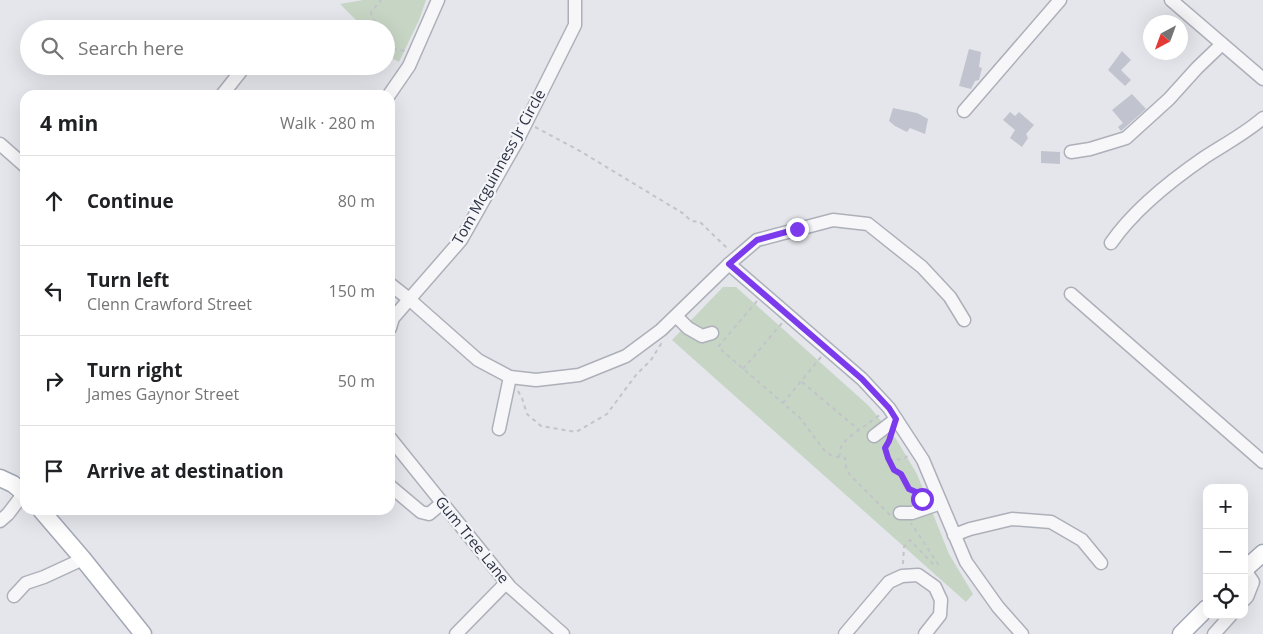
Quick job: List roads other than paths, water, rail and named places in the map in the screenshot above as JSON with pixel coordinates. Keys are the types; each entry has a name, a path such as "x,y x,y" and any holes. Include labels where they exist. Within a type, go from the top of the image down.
{"main road":[{"path":"0,478 13,484 20,490"},
{"path":"45,515 143,634"},
{"path":"1248,567 1263,553"},
{"path":"1181,634 1203,612"}],"street":[{"path":"392,90 409,66 438,0"},
{"name":"Tom Mcguinness Jr Circle","path":"395,317 460,240 516,143 575,25 574,0"},
{"path":"964,111 1060,0"},
{"path":"1171,0 1263,79"},
{"path":"1071,152 1090,149 1126,138 1169,99 1222,44"},
{"path":"226,90 238,75"},
{"path":"1110,243 1121,229 1170,184 1263,118"},
{"path":"0,144 20,162"},
{"path":"395,288 478,360 510,377 536,380 578,375 626,356 661,330 757,240 833,220 868,224 922,267 950,297 964,320"},
{"path":"733,261 764,294 862,379 889,408 923,460 966,562 998,607 1022,634"},
{"path":"1071,294 1263,462"},
{"path":"676,316 688,328 702,336 712,333"},
{"path":"499,429 510,377"},
{"path":"874,436 896,419"},
{"name":"Gum Tree Lane","path":"395,444 506,583 563,634"},
{"path":"395,490 421,512 429,514 442,503"},
{"path":"0,521 20,499"},
{"path":"897,516 941,503"},
{"path":"954,535 970,529 1012,519 1051,522 1082,540 1101,563"},
{"path":"14,596 26,583 83,559"},
{"path":"1248,574 1253,582 1248,594"},
{"path":"851,632 890,582 902,576 918,575 935,587 941,600 940,616 925,634"},
{"path":"456,634 506,583"},
{"path":"1214,634 1227,619"}]}
